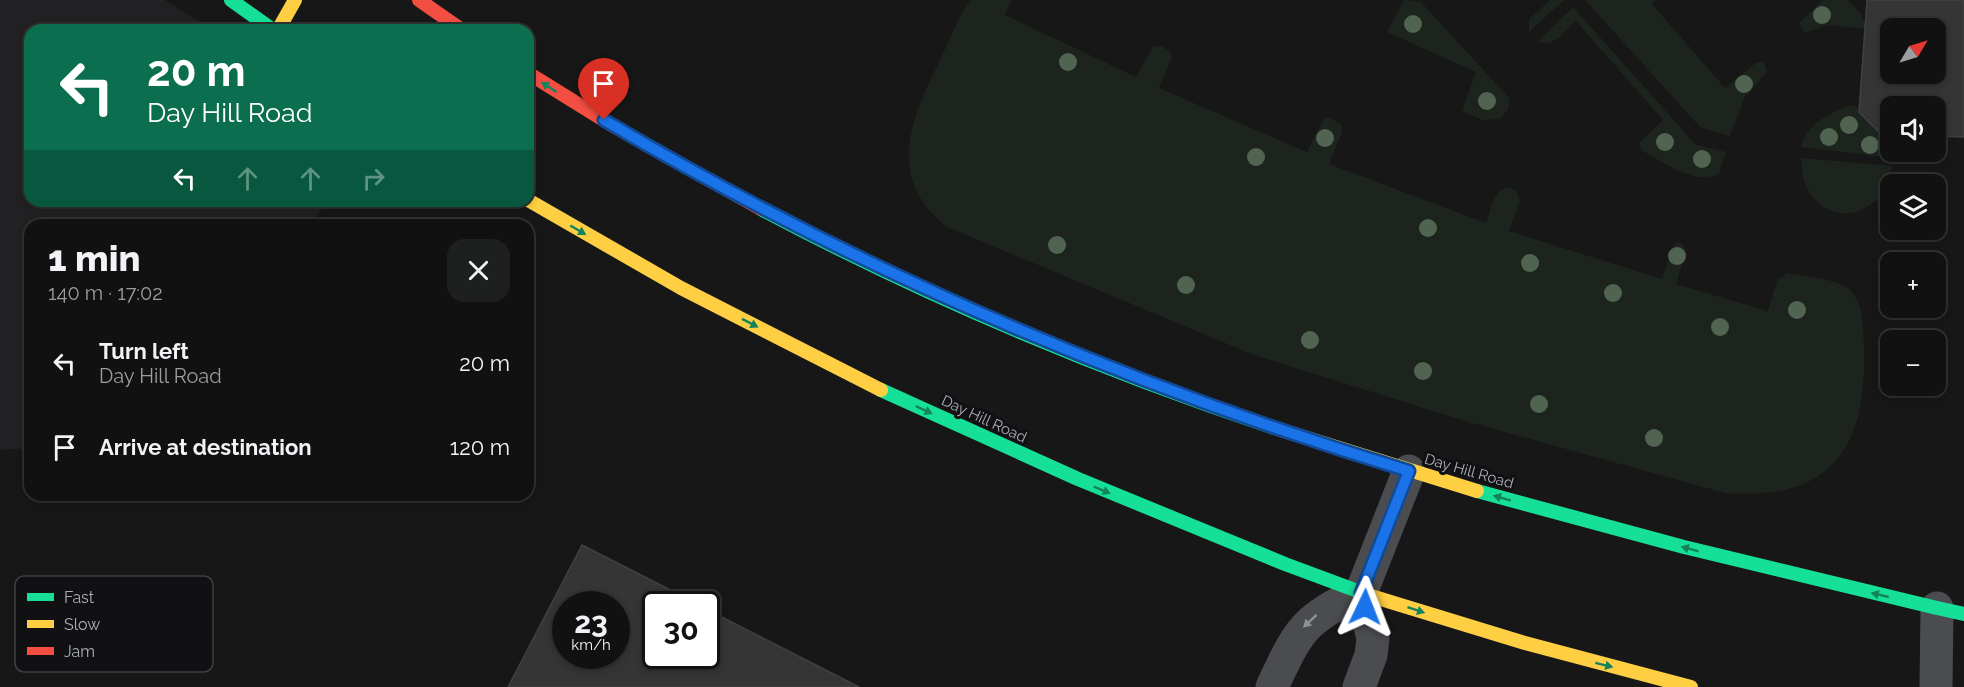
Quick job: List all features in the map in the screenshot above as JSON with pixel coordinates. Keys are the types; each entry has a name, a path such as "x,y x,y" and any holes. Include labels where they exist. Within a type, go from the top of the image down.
{"main road":[{"path":"231,0 265,24"},
{"path":"281,24 295,0"},
{"path":"418,0 453,24"},
{"name":"Day Hill Road","path":"534,77 625,133 759,207 984,314 1074,353 1205,404 1409,471 1588,523 1738,562 1950,611"},
{"name":"Day Hill Road","path":"534,203 693,294 864,382 983,438 1100,489 1361,593 1479,630 1691,687"}],"street":[{"path":"1359,687 1371,655 1373,638 1361,593 1409,471"},
{"path":"1272,687 1296,638 1306,624 1319,613 1361,593"},
{"path":"1936,687 1950,611"}],"shaded area":[{"path":"0,0 165,0 203,24 24,24 24,207 324,207 314,219 24,219 24,448 0,450"},
{"path":"970,0 1011,0 1005,15 1136,77 1153,46 1164,48 1172,56 1159,88 1307,152 1324,119 1329,117 1342,125 1342,132 1329,164 1486,223 1496,196 1509,187 1517,192 1520,201 1509,231 1662,279 1674,244 1679,242 1686,251 1676,284 1768,311 1777,281 1787,273 1829,280 1844,286 1854,295 1861,309 1864,349 1863,385 1858,415 1849,441 1835,462 1816,478 1791,488 1761,493 1725,493 1465,421 1254,355 947,227 927,208 915,188 910,168 909,147 920,103"},
{"path":"1404,0 1421,2 1510,99 1507,111 1500,119 1483,120 1462,111 1476,72 1387,32"},
{"path":"1550,0 1564,0 1529,32 1529,19"},
{"path":"1585,0 1656,0 1652,4 1725,88 1756,63 1764,62 1767,72 1745,97 1730,136 1700,127"},
{"path":"1823,0 1848,0 1860,13 1867,29 1827,25 1805,33 1799,23"},
{"path":"1573,7 1696,145 1726,152 1719,174 1710,177 1690,175 1641,150 1639,143 1663,120 1576,21 1554,41 1544,43 1538,41"},
{"path":"1850,105 1859,108 1874,119 1880,125 1880,157 1801,147 1803,139 1813,126 1834,112"},
{"path":"1801,158 1892,166 1890,174 1880,174 1879,197 1868,206 1855,212 1841,213 1828,209 1816,200 1806,186"}],"building":[{"path":"1867,0 1964,0 1964,137 1946,136 1946,96 1880,96 1880,133 1859,112"},
{"path":"582,545 672,591 642,591 642,669 720,669 720,616 859,687 508,687 552,603 552,669 630,669 630,591 558,591"}],"traffic: fast":[{"path":"231,0 265,24"},
{"path":"761,209 887,272 1016,330 1148,383 1281,430"},
{"path":"881,390 1078,479 1285,564 1371,596"},
{"path":"1477,491 1684,547 1937,608"},
{"path":"1937,608 1964,614"}],"traffic: slow":[{"path":"281,24 295,0"},
{"path":"534,203 681,288 881,390"},
{"path":"1281,430 1477,491"},
{"path":"1371,596 1525,643 1691,687"}],"traffic: jam":[{"path":"419,0 453,24"},
{"path":"534,77 615,127 761,209"}],"route":[{"path":"604,120 759,207 994,319 1134,378 1272,428 1409,471 1361,593 1365,607"}]}
